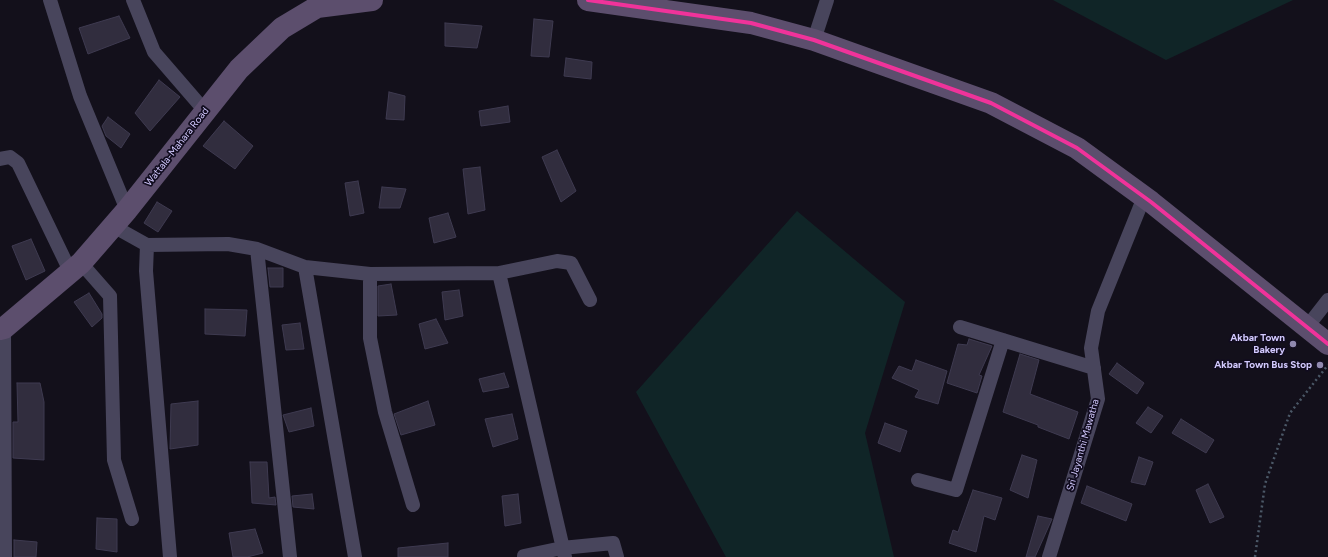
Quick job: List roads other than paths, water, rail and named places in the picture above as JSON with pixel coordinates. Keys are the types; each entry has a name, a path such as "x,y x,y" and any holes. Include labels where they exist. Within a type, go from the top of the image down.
{"main road":[{"name":"Wattala-Mahara Road","path":"2,328 76,268 127,210 239,69 282,28 316,4 372,0"},
{"path":"595,0 677,6 751,23 814,40 991,103 1077,148 1144,197 1328,344"}],"street":[{"path":"50,0 80,96 127,210"},
{"path":"133,0 154,52 205,110"},
{"path":"814,40 828,0"},
{"path":"0,160 10,157 18,163 76,268 110,296 114,460 132,519"},
{"name":"Sri Jayanthi Mawatha","path":"1049,557 1098,399 1091,348 1098,311 1144,197"},
{"path":"113,226 147,245 228,244 257,249 306,267 370,274 499,273 557,261 571,263 590,300"},
{"path":"147,245 146,271 170,557"},
{"path":"257,249 290,557"},
{"path":"306,267 355,557"},
{"path":"499,273 564,552"},
{"path":"370,274 370,338 385,412 413,505"},
{"path":"1307,328 1328,300"},
{"path":"960,327 1094,368"},
{"path":"2,328 5,557"},
{"path":"918,480 956,490 1002,340"},
{"path":"524,557 564,552 613,543 617,557"}],"place":[{"name":"Akbar Town Bakery","path":"1293,344"},
{"name":"Akbar Town Bus Stop","path":"1320,365"}]}
